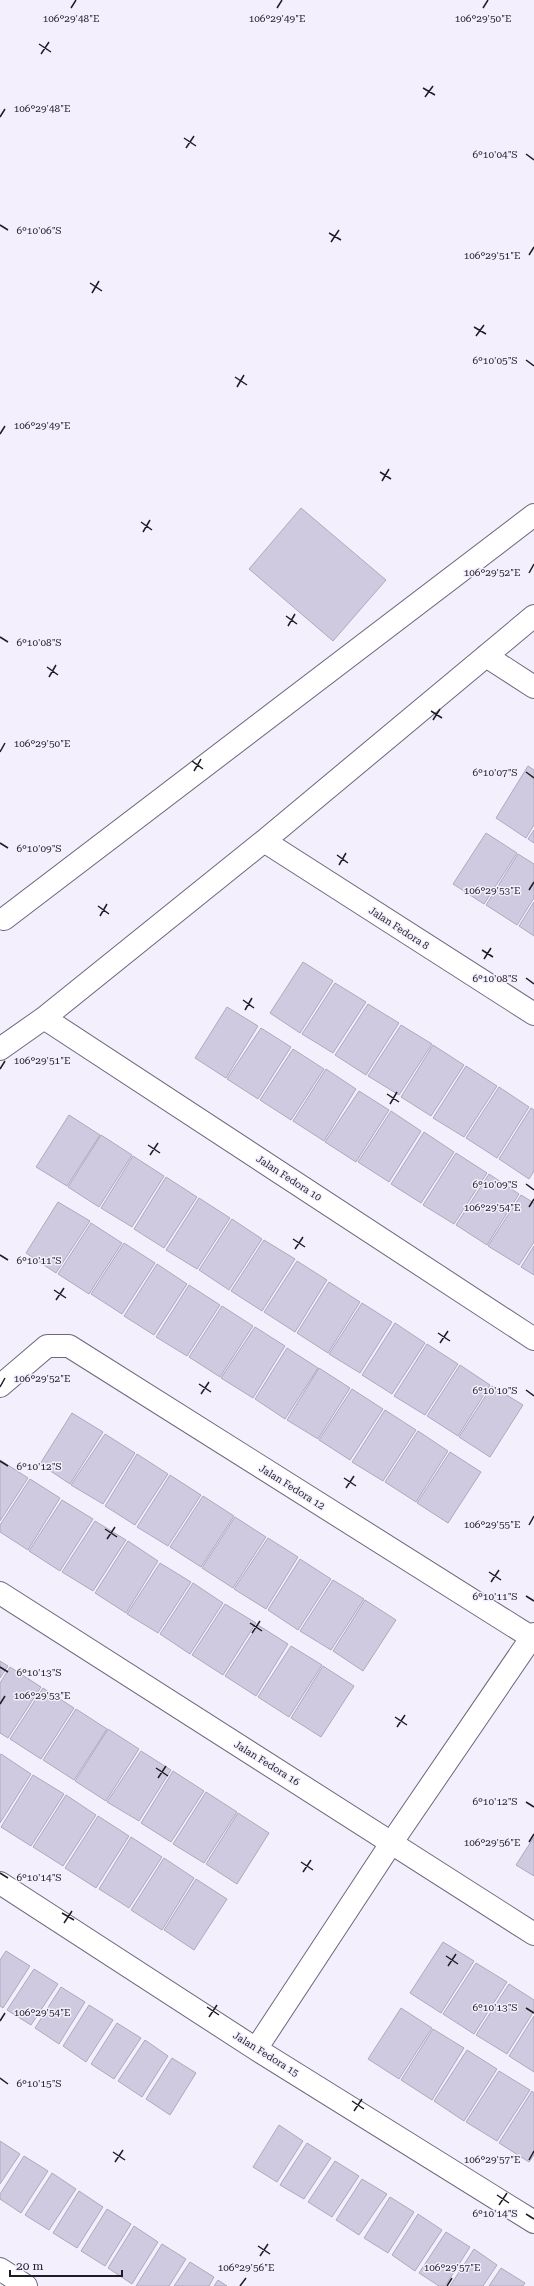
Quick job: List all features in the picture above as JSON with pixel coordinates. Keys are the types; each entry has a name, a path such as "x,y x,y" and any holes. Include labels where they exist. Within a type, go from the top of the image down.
{"street":[{"path":"4,918 534,515"},
{"path":"0,1049 44,1018 264,842 534,616"},
{"path":"486,656 534,687"},
{"name":"Jalan Fedora 8","path":"264,842 534,1014"},
{"name":"Jalan Fedora 10","path":"44,1018 534,1339"},
{"name":"Jalan Fedora 12","path":"0,1386 47,1346 69,1346 533,1637"},
{"name":"Jalan Fedora 16","path":"0,1593 534,1934"},
{"path":"256,2049 392,1842 533,1637"},
{"name":"Jalan Fedora 15","path":"0,1882 256,2049 534,2222"},
{"path":"0,2270 26,2286"}],"building":[{"path":"301,508 386,580 333,641 249,569"},
{"path":"528,766 534,770 534,825 526,838 496,818"},
{"path":"534,830 534,843 528,839"},
{"path":"486,833 517,853 484,904 453,884"},
{"path":"518,854 534,864 534,898 517,925 486,905"},
{"path":"534,902 534,936 519,926"},
{"path":"303,962 333,981 300,1033 270,1013"},
{"path":"335,983 366,1002 333,1053 302,1034"},
{"path":"368,1004 399,1023 366,1075 335,1055"},
{"path":"227,1007 258,1026 226,1078 195,1058"},
{"path":"401,1025 432,1044 399,1095 368,1076"},
{"path":"261,1028 291,1047 258,1099 227,1079"},
{"path":"433,1045 464,1065 431,1116 401,1097"},
{"path":"293,1049 324,1069 291,1120 260,1100"},
{"path":"466,1066 497,1086 464,1137 433,1118"},
{"path":"326,1069 356,1089 324,1141 293,1121"},
{"path":"499,1087 529,1107 497,1158 466,1138"},
{"path":"359,1091 389,1110 356,1162 325,1142"},
{"path":"531,1108 534,1110 534,1171 529,1179 499,1159"},
{"path":"391,1111 421,1131 389,1182 358,1162"},
{"path":"69,1115 100,1135 67,1186 36,1167"},
{"path":"424,1132 454,1152 421,1203 391,1184"},
{"path":"101,1135 132,1155 99,1207 68,1187"},
{"path":"456,1153 487,1173 454,1224 423,1205"},
{"path":"133,1156 164,1176 132,1227 101,1208"},
{"path":"489,1174 519,1194 487,1245 456,1225"},
{"path":"166,1177 197,1197 164,1248 134,1229"},
{"path":"521,1195 534,1203 534,1242 519,1265 488,1246"},
{"path":"199,1198 230,1218 197,1269 166,1250"},
{"path":"58,1202 90,1221 56,1273 26,1253"},
{"path":"232,1219 262,1239 229,1290 199,1270"},
{"path":"91,1223 122,1243 89,1294 58,1274"},
{"path":"264,1240 295,1259 262,1311 231,1291"},
{"path":"124,1243 155,1263 122,1314 91,1294"},
{"path":"534,1246 534,1275 521,1267"},
{"path":"297,1261 327,1280 295,1332 264,1312"},
{"path":"157,1264 187,1284 154,1335 124,1316"},
{"path":"329,1282 360,1302 328,1353 297,1333"},
{"path":"189,1285 220,1305 187,1356 156,1337"},
{"path":"362,1303 392,1322 360,1373 329,1354"},
{"path":"222,1306 253,1326 220,1377 189,1357"},
{"path":"395,1323 425,1343 392,1394 362,1375"},
{"path":"255,1327 285,1346 253,1398 221,1378"},
{"path":"427,1344 458,1364 425,1415 394,1396"},
{"path":"287,1348 318,1368 285,1419 255,1399"},
{"path":"460,1365 490,1385 458,1436 427,1416"},
{"path":"319,1368 350,1388 318,1439 287,1420"},
{"path":"492,1386 523,1405 490,1457 459,1437"},
{"path":"352,1389 383,1409 350,1460 319,1440"},
{"path":"385,1410 416,1430 383,1481 352,1462"},
{"path":"72,1413 103,1432 70,1484 40,1464"},
{"path":"418,1431 448,1451 416,1502 385,1482"},
{"path":"105,1434 135,1453 103,1504 71,1485"},
{"path":"450,1452 481,1472 448,1523 417,1503"},
{"path":"137,1454 168,1474 135,1525 105,1506"},
{"path":"0,1460 28,1478 0,1521"},
{"path":"170,1475 201,1495 168,1546 137,1527"},
{"path":"30,1479 60,1498 28,1550 0,1532 0,1525"},
{"path":"203,1496 234,1516 201,1567 170,1547"},
{"path":"62,1500 93,1519 60,1571 29,1551"},
{"path":"235,1517 266,1537 233,1588 202,1568"},
{"path":"95,1521 126,1540 93,1591 62,1572"},
{"path":"268,1538 298,1557 266,1609 234,1589"},
{"path":"128,1541 158,1561 126,1613 95,1593"},
{"path":"300,1559 331,1579 298,1630 268,1610"},
{"path":"160,1563 191,1582 158,1633 127,1614"},
{"path":"333,1580 364,1599 331,1650 300,1631"},
{"path":"193,1583 223,1603 190,1654 160,1634"},
{"path":"365,1600 396,1620 363,1671 333,1651"},
{"path":"225,1604 256,1623 223,1675 192,1655"},
{"path":"258,1625 288,1644 256,1696 225,1676"},
{"path":"291,1646 322,1665 289,1717 258,1697"},
{"path":"0,1661 8,1666 0,1678"},
{"path":"323,1666 354,1686 321,1737 291,1718"},
{"path":"10,1667 41,1687 8,1738 0,1733 0,1683"},
{"path":"43,1688 74,1708 41,1759 10,1739"},
{"path":"76,1709 107,1729 74,1780 43,1760"},
{"path":"108,1729 139,1749 106,1801 75,1781"},
{"path":"141,1751 171,1770 139,1821 107,1802"},
{"path":"1,1754 31,1774 0,1823 0,1755"},
{"path":"173,1771 204,1791 171,1842 141,1823"},
{"path":"33,1775 64,1794 31,1846 1,1827"},
{"path":"206,1792 237,1812 204,1863 173,1844"},
{"path":"66,1795 96,1815 63,1866 33,1847"},
{"path":"238,1813 269,1833 237,1884 206,1864"},
{"path":"98,1816 129,1836 96,1888 65,1868"},
{"path":"131,1837 162,1857 129,1908 99,1889"},
{"path":"534,1837 534,1876 516,1865"},
{"path":"164,1858 194,1878 162,1930 131,1910"},
{"path":"196,1879 227,1899 194,1950 164,1930"},
{"path":"443,1942 474,1961 441,2013 410,1993"},
{"path":"6,1951 30,1966 3,2008 0,2006 0,1960"},
{"path":"476,1963 507,1982 474,2034 443,2014"},
{"path":"34,1969 58,1984 31,2025 7,2010"},
{"path":"509,1984 534,2000 534,2011 507,2054 476,2035"},
{"path":"61,1987 85,2002 59,2044 35,2028"},
{"path":"89,2005 113,2020 86,2062 63,2046"},
{"path":"401,2008 432,2028 399,2079 368,2059"},
{"path":"534,2016 534,2072 509,2056"},
{"path":"117,2023 141,2038 114,2079 91,2064"},
{"path":"433,2029 464,2048 432,2100 401,2080"},
{"path":"145,2040 168,2056 142,2097 118,2081"},
{"path":"467,2050 497,2069 464,2121 434,2101"},
{"path":"172,2058 196,2073 170,2115 146,2099"},
{"path":"499,2071 530,2090 497,2141 466,2122"},
{"path":"532,2091 534,2093 534,2155 529,2162 499,2143"},
{"path":"279,2125 303,2141 277,2182 253,2167"},
{"path":"0,2141 20,2154 0,2184"},
{"path":"307,2143 331,2158 304,2199 280,2185"},
{"path":"24,2156 48,2171 21,2213 0,2199 0,2194"},
{"path":"335,2161 359,2176 332,2217 308,2202"},
{"path":"52,2173 76,2189 49,2230 25,2215"},
{"path":"362,2179 387,2194 359,2235 336,2220"},
{"path":"79,2191 103,2207 77,2248 53,2233"},
{"path":"390,2197 414,2212 388,2253 364,2238"},
{"path":"107,2209 131,2224 105,2266 81,2251"},
{"path":"418,2214 442,2230 415,2271 392,2255"},
{"path":"134,2226 158,2242 132,2284 108,2268"},
{"path":"446,2232 470,2247 445,2286 439,2286 419,2273"},
{"path":"162,2244 186,2259 169,2286 136,2286"},
{"path":"474,2249 497,2265 483,2286 450,2286"},
{"path":"190,2262 214,2277 209,2286 174,2286"},
{"path":"501,2268 525,2283 523,2286 489,2286"},
{"path":"218,2280 227,2286 214,2286"}]}
